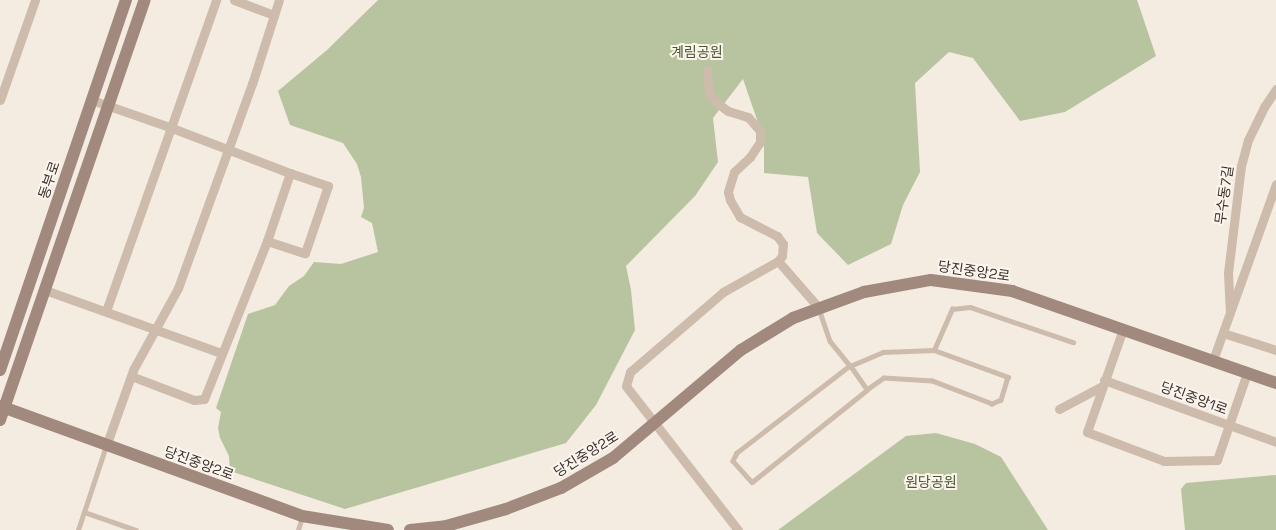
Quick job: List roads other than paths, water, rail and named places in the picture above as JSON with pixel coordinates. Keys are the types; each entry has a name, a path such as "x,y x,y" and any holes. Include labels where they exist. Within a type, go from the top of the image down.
{"street":[{"path":"0,100 35,0"},
{"name":"동부로","path":"0,370 126,0"},
{"path":"0,420 2,407 45,290 146,0"},
{"path":"106,311 216,0"},
{"path":"234,0 274,16"},
{"path":"106,446 131,376 153,330 178,288 228,150 279,0"},
{"path":"708,70 709,93 715,101 728,111 748,117 760,131 760,142 750,157 734,172 728,192 730,200 740,217 777,236 784,244 782,256 778,261 723,292 630,372 626,386 738,530"},
{"name":"무수동7길","path":"1230,313 1228,273 1241,166 1248,140 1264,107 1276,89"},
{"path":"92,100 328,186 305,254 267,242"},
{"path":"131,376 194,400 204,399 211,386 221,353 267,242 290,173"},
{"name":"무수동7길","path":"1213,360 1276,184"},
{"path":"778,261 819,308"},
{"name":"당진중앙2로","path":"410,530 446,526 506,509 561,488 614,458 741,350 793,318 864,292 932,280 1012,291 1276,383"},
{"path":"45,290 221,353"},
{"path":"1123,329 1087,432 1164,461 1217,460 1247,373"},
{"path":"1223,333 1276,350"},
{"path":"1059,409 1103,383"},
{"name":"당진중앙1로","path":"1103,383 1276,442"},
{"name":"당진중앙2로","path":"2,407 302,516 388,530"}],"lane":[{"path":"934,350 952,309 970,307 1073,342"},
{"path":"819,308 830,341 867,390"},
{"path":"934,350 1008,377 1001,400 992,404 932,380 884,378 752,482 733,461 737,453 850,366 883,352 934,350"},
{"path":"78,530 106,446"},
{"path":"84,512 136,530"},
{"path":"298,530 302,516"}],"park label":[{"name":"계림공원","path":"697,52"},
{"name":"원당공원","path":"931,482"}]}
